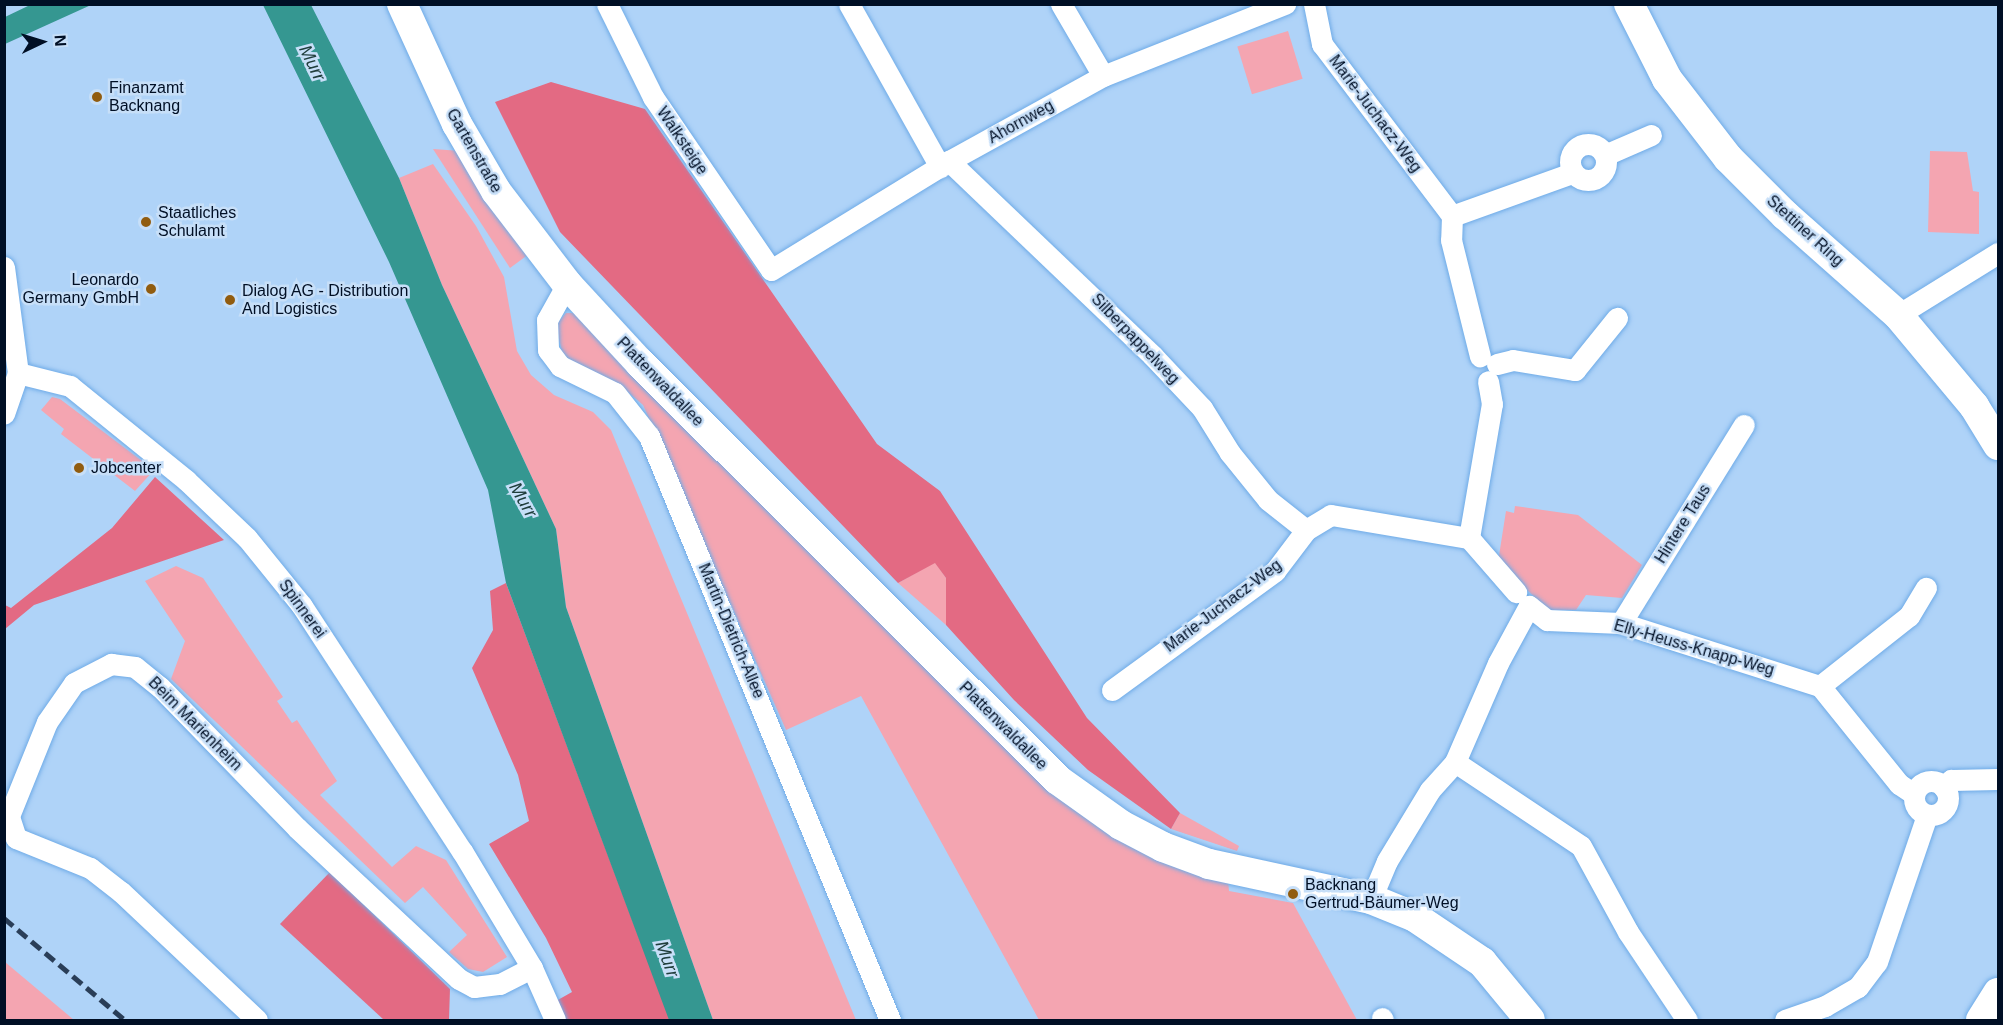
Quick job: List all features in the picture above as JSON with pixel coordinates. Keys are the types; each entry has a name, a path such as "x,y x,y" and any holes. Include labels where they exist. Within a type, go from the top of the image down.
{"street":[{"name":"Gartenstraße","path":"402,4 473,153 496,191 567,284"},
{"name":"Walksteige","path":"607,4 653,97 771,270"},
{"name":"Silberpappelweg","path":"849,4 945,164 1152,355 1202,408 1230,453 1268,500 1306,530"},
{"path":"1061,4 1103,76"},
{"name":"Ahornweg","path":"771,270 945,164 1103,76 1286,4"},
{"name":"Marie-Juchacz-Weg","path":"1314,4 1322,44 1452,216"},
{"name":"Stettiner Ring","path":"1629,4 1667,79 1728,158 1785,215 1898,315 1974,406 1998,445"},
{"path":"1516,592 1469,538 1492,404 1489,367 1451,240 1452,216 1572,173 1570,155 1579,146 1591,144 1605,155 1651,135"},
{"path":"1898,315 1998,253"},
{"path":"4,267 18,373 4,414"},
{"name":"Plattenwaldallee","path":"567,284 640,363 1058,780 1121,825 1163,847 1209,864 1371,899 1415,917 1482,962 1530,1020"},
{"name":"Martin-Dietrich-Allee","path":"567,284 547,320 548,350 560,366 615,393 649,436 890,1020"},
{"path":"1489,367 1513,360 1575,370 1617,318"},
{"name":"Spinnerei","path":"18,373 70,386 186,480 247,537 302,606 394,746 532,968 555,1020"},
{"name":"Hintere Taus","path":"1621,623 1744,425"},
{"name":"Marie-Juchacz-Weg","path":"1112,690 1275,572 1306,530 1331,515 1469,538"},
{"path":"1914,794 1920,785 1930,781 1944,788 1948,797 1946,808 1938,814 1927,815 1918,809 1914,794 1899,784 1820,686 1909,616 1926,588"},
{"name":"Elly-Heuss-Knapp-Weg","path":"1455,762 1498,663 1529,606 1547,620 1595,617 1621,623 1820,686"},
{"name":"Beim Marienheim","path":"257,1020 121,892 90,868 16,838 9,816 47,722 74,684 111,664 135,667 160,687 297,828 459,980 474,987 500,984 532,968"},
{"path":"1371,899 1385,864 1430,790 1455,762 1581,846 1628,932 1687,1020"},
{"path":"1944,788 1951,780 1998,779"},
{"path":"1785,1020 1825,1006 1858,987 1877,962 1927,815"},
{"path":"1981,1020 1998,993"}],"shaded area":[{"path":"1288,31 1303,79 1252,94 1237,46"},
{"path":"551,82 645,109 877,444 940,491 1087,718 1180,813 1171,829 1088,770 1014,700 946,625 946,578 935,563 898,583 560,232 495,102"},
{"path":"433,149 461,151 529,254 510,268"},
{"path":"1930,151 1967,152 1973,191 1979,192 1979,234 1928,232"},
{"path":"433,164 476,226 504,277 517,351 531,375 554,395 593,412 611,430 856,1020 713,1020 566,607 556,529 442,285 399,178"},
{"path":"566,313 576,313 1050,788 1228,880 1229,891 1293,903 1357,1020 1039,1020 861,696 786,730 643,405 621,386 569,360 562,352 556,325"},
{"path":"52,397 60,399 154,470 135,491 61,434 64,429 41,410"},
{"path":"155,477 224,540 34,605 5,629 5,605 11,608 112,528"},
{"path":"1515,506 1578,515 1642,565 1622,598 1586,595 1576,610 1548,610 1498,562 1506,511 1514,513"},
{"path":"935,562 946,578 946,625 898,583"},
{"path":"176,566 203,578 283,697 277,701 292,723 297,720 337,781 320,795 392,867 416,846 446,860 507,957 483,972 468,969 449,952 467,935 423,887 405,903 171,679 185,641 145,581"},
{"path":"506,583 671,1020 565,1020 556,1001 572,992 546,938 489,844 529,821 518,775 472,668 493,630 490,591"},
{"path":"1180,813 1239,846 1237,851 1171,829"},
{"path":"330,872 450,989 449,1020 384,1020 280,924"},
{"path":"5,962 74,1020 5,1020"}],"water":[{"path":"30,5 91,5 5,44 5,17"},
{"name":"Murr","path":"263,5 311,5 399,178 442,285 556,529 566,607 713,1020 669,1020 506,583 488,490 389,262"}],"railway":[{"path":"4,918 125,1020"}],"place":[{"name":"Finanzamt Backnang","path":"97,97"},
{"name":"Staatliches Schulamt","path":"146,222"},
{"name":"Leonardo Germany GmbH","path":"151,289"},
{"name":"Dialog AG - Distribution And Logistics","path":"230,300"},
{"name":"Jobcenter","path":"79,468"},
{"name":"Backnang Gertrud-Bäumer-Weg","path":"1293,894"}]}
